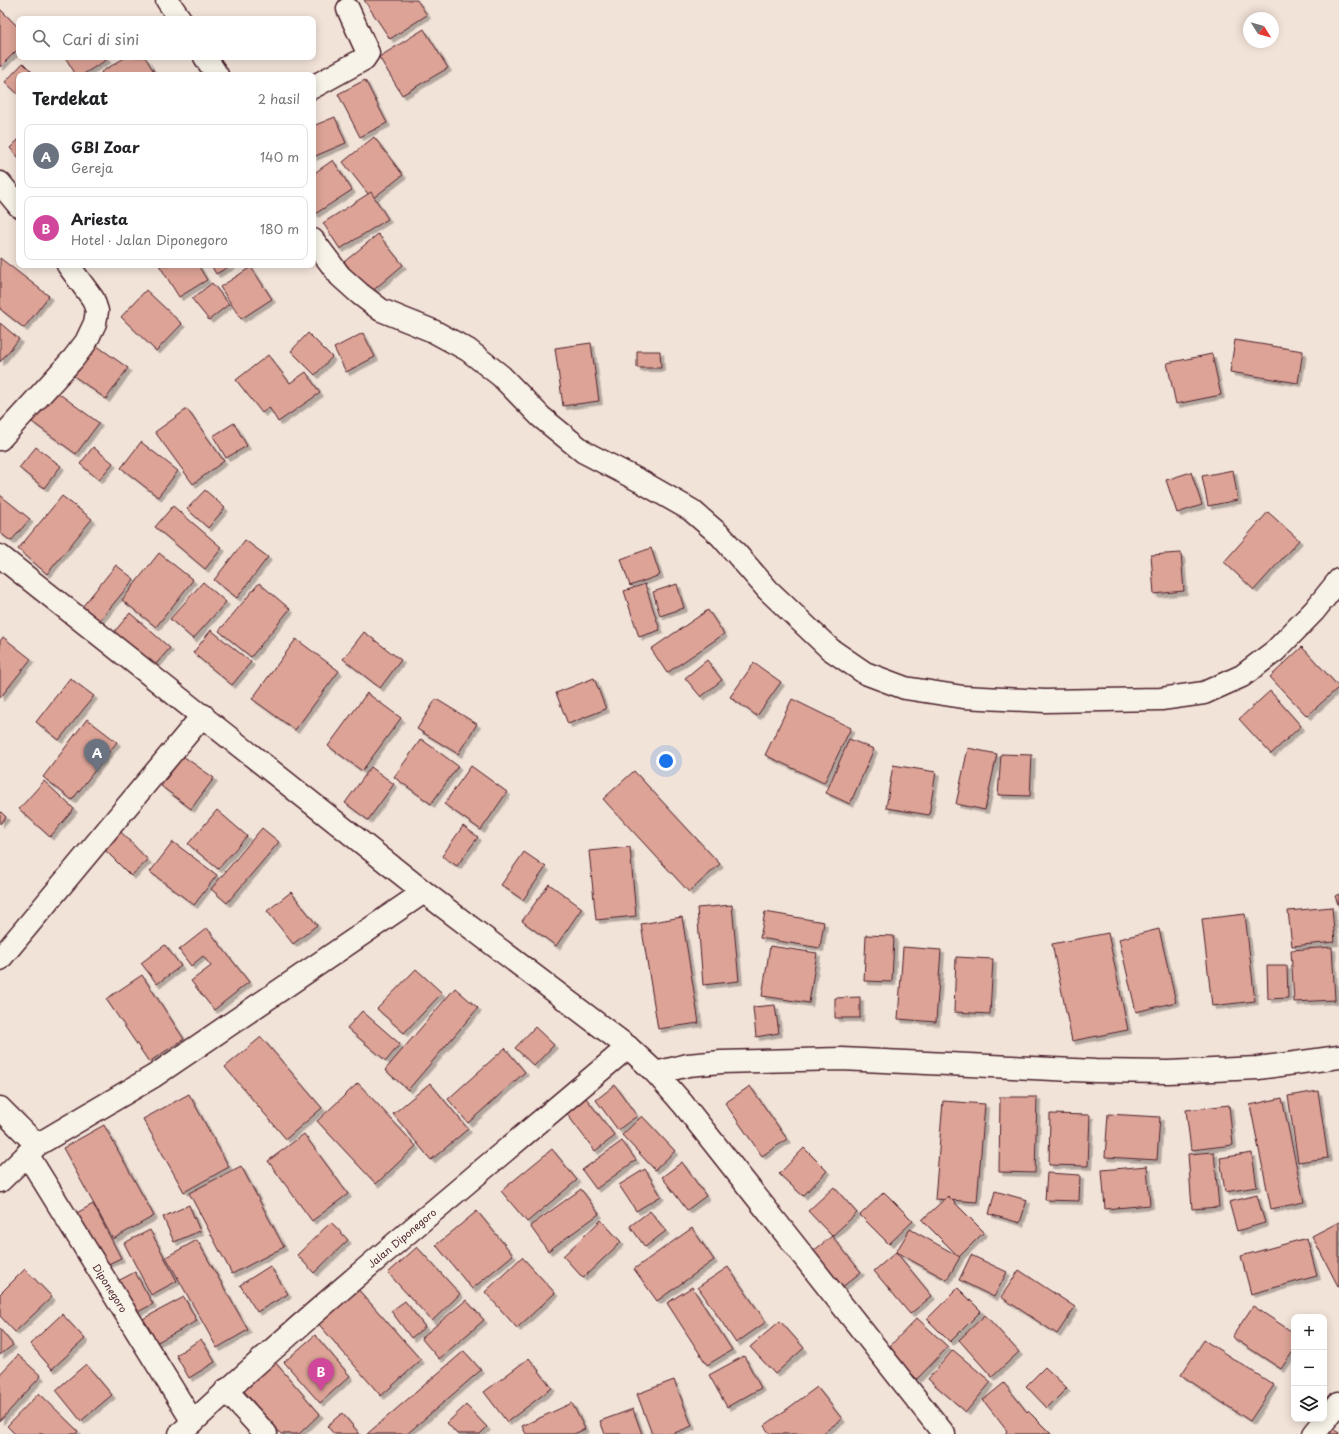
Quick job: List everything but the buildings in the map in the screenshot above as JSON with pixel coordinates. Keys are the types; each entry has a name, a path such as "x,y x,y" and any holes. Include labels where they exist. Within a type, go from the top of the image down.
{"street":[{"path":"167,0 178,16"},
{"path":"316,85 364,59 368,53 348,9"},
{"path":"207,60 215,72"},
{"path":"0,183 16,202"},
{"path":"316,244 340,276 381,310 433,331 468,350 501,376 541,417 584,452 642,482 691,510 720,536 768,590 830,649 864,673 905,688 963,697 1045,701 1160,699 1204,693 1242,676 1275,651 1314,611 1339,580"},
{"path":"0,439 73,359 86,342 95,323 97,311 93,298 70,268"},
{"path":"0,556 424,892 628,1047 656,1073 944,1434"},
{"path":"0,959 202,715"},
{"path":"0,1181 32,1150 154,1076 424,892"},
{"name":"Jalan Diponegoro","path":"186,1428 226,1390 401,1238 628,1047"},
{"path":"656,1073 688,1065 721,1062 841,1059 1095,1071 1168,1072 1258,1068 1339,1057"},
{"name":"Diponegoro","path":"0,1108 32,1150 186,1428"},
{"path":"226,1390 266,1434"},
{"path":"1314,1434 1339,1402"}],"place":[{"name":"GBI Zoar","path":"97,772"},
{"name":"Ariesta","path":"321,1391"}]}
